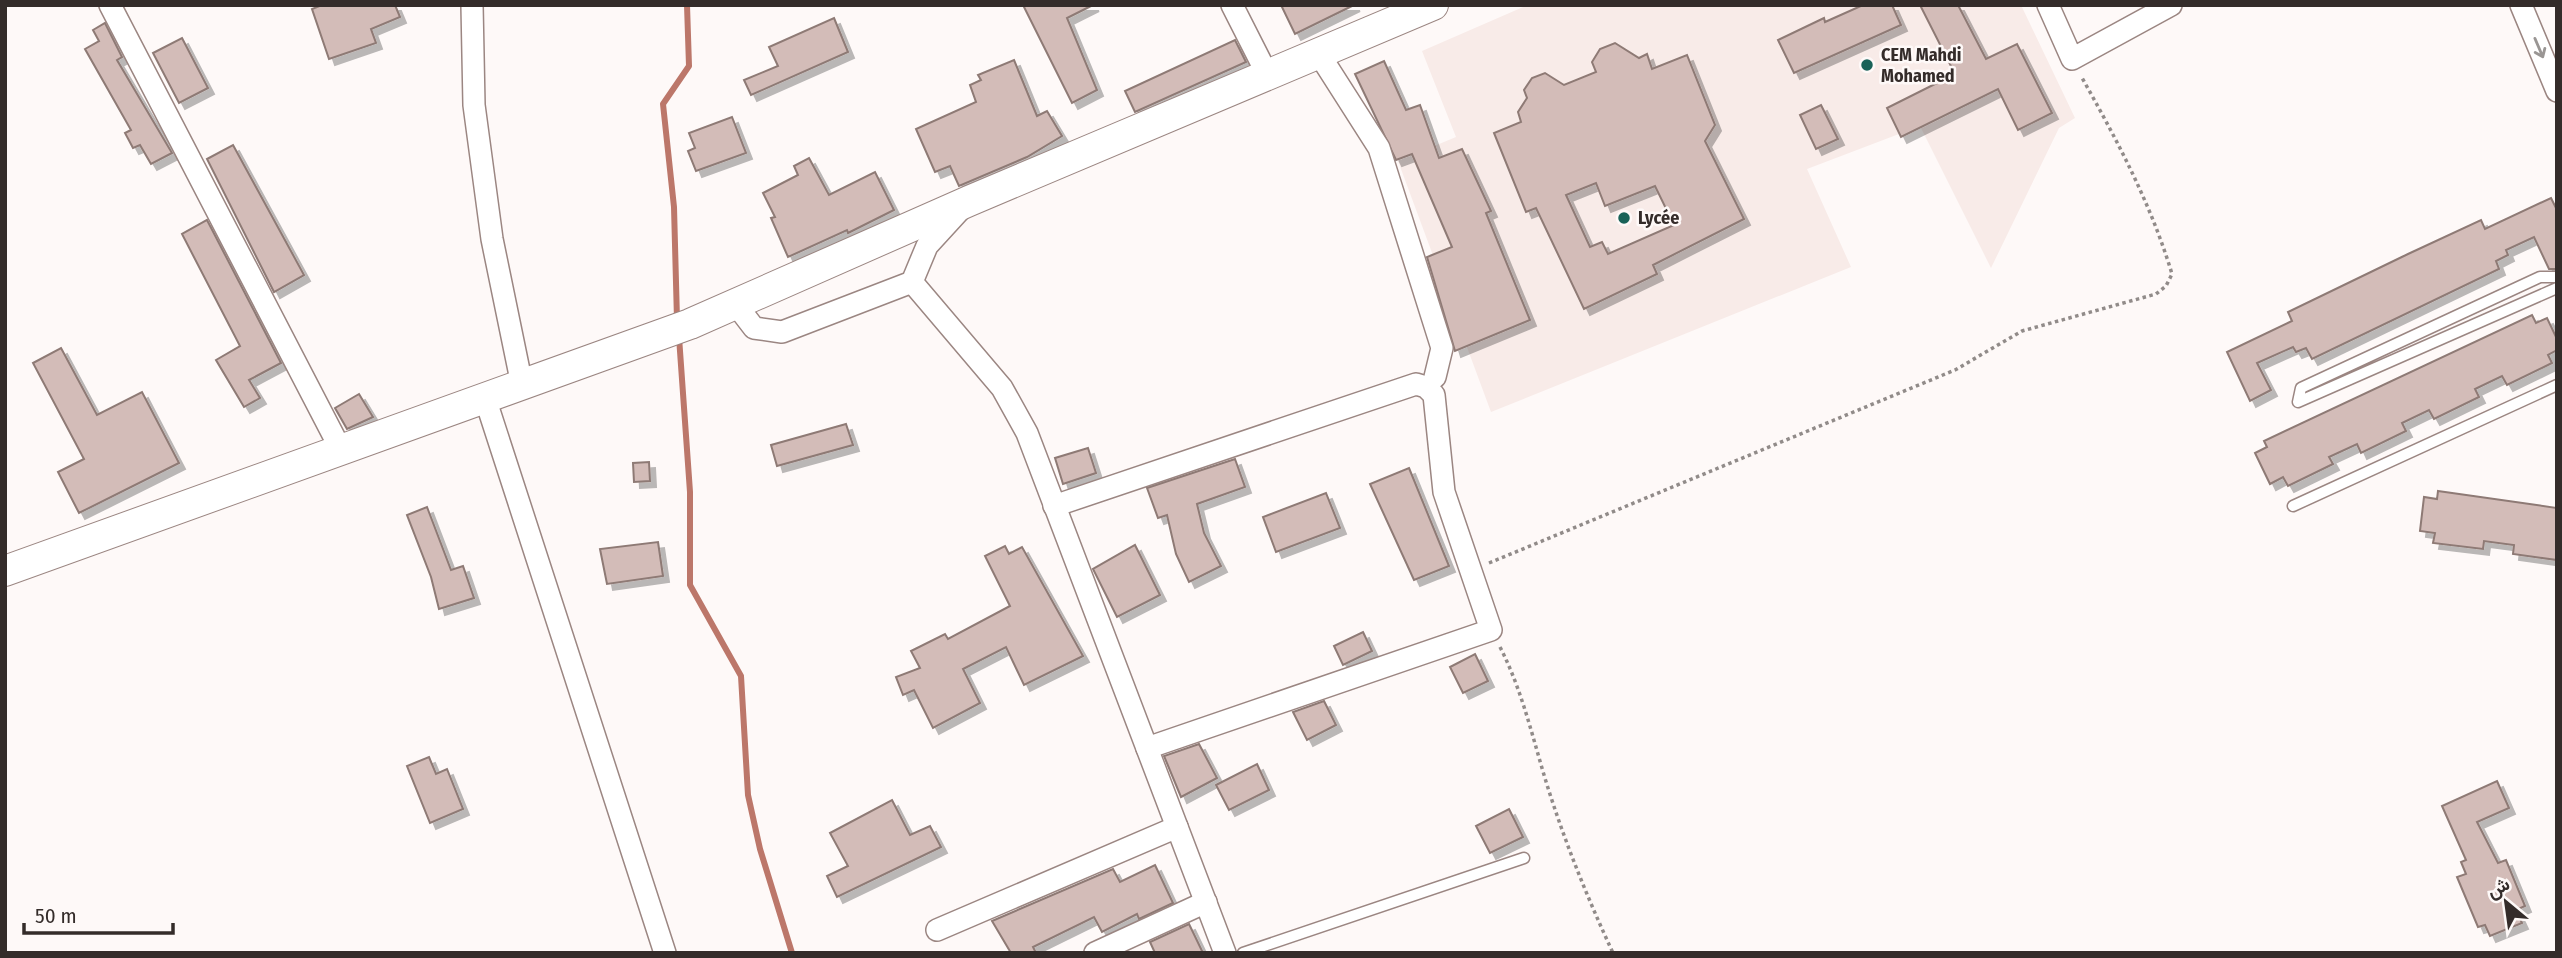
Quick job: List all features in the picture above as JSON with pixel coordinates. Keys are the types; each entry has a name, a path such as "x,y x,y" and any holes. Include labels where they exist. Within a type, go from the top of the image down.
{"street":[{"path":"110,5 341,450"},
{"path":"472,5 474,104 488,212 522,385"},
{"path":"1233,5 1267,74"},
{"path":"2048,5 2071,59 2171,5"},
{"path":"2521,5 2557,91"},
{"path":"5,571 679,328 968,201 1319,54 1423,7"},
{"path":"1319,54 1379,148 1442,348 1435,377"},
{"path":"734,302 754,328 782,332 912,282 927,246 968,201"},
{"path":"912,282 1002,388 1027,433 1225,953"},
{"path":"1054,506 1416,384 1426,387 1434,395 1444,492 1492,630 1147,748"},
{"path":"485,398 665,953"},
{"path":"937,930 1177,827"},
{"path":"1096,953 1206,902"}],"lane":[{"path":"2557,277 2540,277 2301,388 2298,402 2557,289"},
{"path":"2293,506 2557,385"},
{"path":"1243,953 1524,858"}],"path":[{"path":"1471,570 1955,370 2022,331 2156,294 2166,286 2172,274 2160,236 2122,150 2071,59"},
{"path":"1492,630 1514,675 1548,787 1585,892 1613,953"}],"shaded area":[{"name":"Lycée","path":"1528,5 2021,5 2075,118 2059,128 1991,268 1920,126 1807,169 1851,267 1491,412 1398,161 1456,137 1422,51"}],"building":[{"path":"322,5 395,5 400,17 371,29 376,43 329,59 312,9"},
{"path":"1023,5 1093,5 1067,18 1097,90 1072,103"},
{"path":"1281,5 1354,5 1295,34"},
{"path":"1863,5 1892,5 1901,25 1794,73 1778,40 1824,18 1825,22"},
{"path":"1920,5 1958,5 1986,59 2017,44 2052,113 2018,130 1998,89 1901,137 1887,108 1955,74"},
{"path":"834,18 848,52 751,95 744,80 778,66 769,47"},
{"path":"105,23 122,57 117,60 172,153 151,164 140,145 133,148 125,133 131,130 85,49 99,41 93,30"},
{"path":"182,38 208,88 179,103 153,53"},
{"path":"1235,40 1246,62 1135,112 1125,91"},
{"path":"1615,43 1639,58 1647,54 1652,69 1687,55 1715,125 1705,141 1744,219 1653,265 1657,274 1584,309 1536,208 1526,212 1494,133 1521,122 1518,112 1527,98 1524,90 1532,78 1545,73 1564,85 1596,72 1592,62 1600,49","holes":["1596,183 1605,206 1655,186 1674,225 1608,254 1602,242 1590,247 1566,195"]},
{"path":"1014,60 1037,116 1047,111 1062,136 1027,157 959,186 950,166 935,172 916,129 976,102 970,85 981,80 978,75"},
{"path":"1384,61 1406,110 1420,105 1439,158 1462,149 1491,211 1486,213 1530,320 1455,351 1427,257 1452,247 1412,154 1396,160 1355,74"},
{"path":"1821,105 1838,139 1816,149 1800,115"},
{"path":"732,117 746,153 696,171 688,151 695,148 689,133"},
{"path":"233,145 304,275 274,292 207,159"},
{"path":"809,158 829,195 875,172 894,210 848,233 847,230 788,257 771,218 775,217 763,193 798,175 794,166"},
{"path":"2551,198 2557,210 2557,269 2549,269 2534,237 2506,250 2508,255 2496,261 2499,269 2312,359 2306,348 2296,352 2293,347 2257,363 2271,390 2250,401 2227,352 2292,321 2288,312 2408,254 2481,220 2485,229"},
{"path":"207,220 281,363 249,380 260,398 244,407 216,360 240,346 182,234"},
{"path":"2532,315 2536,323 2547,318 2557,339 2557,350 2548,355 2552,363 2507,385 2502,376 2475,389 2479,397 2434,419 2429,410 2402,423 2406,431 2361,453 2357,444 2329,457 2333,464 2288,486 2283,477 2270,484 2255,453 2267,447 2264,441"},
{"path":"61,348 97,415 142,392 179,463 79,513 58,472 84,459 33,363"},
{"path":"359,394 373,417 347,429 335,408"},
{"path":"846,424 853,445 777,466 771,445"},
{"path":"1088,448 1096,473 1063,484 1055,458"},
{"path":"1235,459 1245,487 1197,504 1204,533 1221,566 1189,582 1176,554 1167,515 1158,518 1147,488"},
{"path":"649,462 650,481 634,482 633,463"},
{"path":"1409,468 1449,566 1414,580 1370,484"},
{"path":"2438,491 2557,508 2557,560 2513,554 2514,545 2484,541 2483,549 2433,543 2435,533 2420,531 2424,497 2437,499"},
{"path":"1326,493 1340,528 1276,552 1263,517"},
{"path":"427,507 451,570 463,566 474,598 439,609 431,577 407,515"},
{"path":"658,542 663,576 607,584 600,549"},
{"path":"1135,545 1160,595 1117,617 1093,569"},
{"path":"1005,546 1009,554 1022,547 1083,656 1024,685 1006,647 963,669 980,703 933,728 914,690 903,695 896,677 920,668 911,651 945,634 948,639 1010,606 985,556"},
{"path":"1363,632 1372,651 1343,665 1334,646"},
{"path":"1475,654 1488,681 1463,693 1450,667"},
{"path":"1324,701 1336,725 1307,740 1293,712"},
{"path":"1199,744 1217,778 1181,797 1164,756"},
{"path":"429,757 436,774 447,769 463,809 430,823 407,766"},
{"path":"1257,764 1269,790 1229,810 1216,785"},
{"path":"2497,781 2509,808 2477,822 2498,863 2506,860 2525,906 2516,910 2522,923 2490,936 2485,925 2478,927 2457,877 2466,874 2461,862 2466,860 2442,806"},
{"path":"892,800 910,835 930,826 941,847 837,897 827,876 848,866 830,833"},
{"path":"1509,809 1523,837 1490,853 1476,826"},
{"path":"1155,865 1173,903 1139,919 1137,914 1102,932 1094,917 1033,947 1036,953 1011,953 992,921 1113,869 1120,882"},
{"path":"1189,924 1203,953 1155,953 1150,942"}],"waterway":[{"path":"677,320 674,207 663,104 689,66 687,5"},
{"path":"679,337 690,492 690,585 741,676 748,795 760,849 792,953"}],"place":[{"name":"CEM Mahdi Mohamed","path":"1867,65"},
{"name":"Lycée","path":"1624,218"}]}
